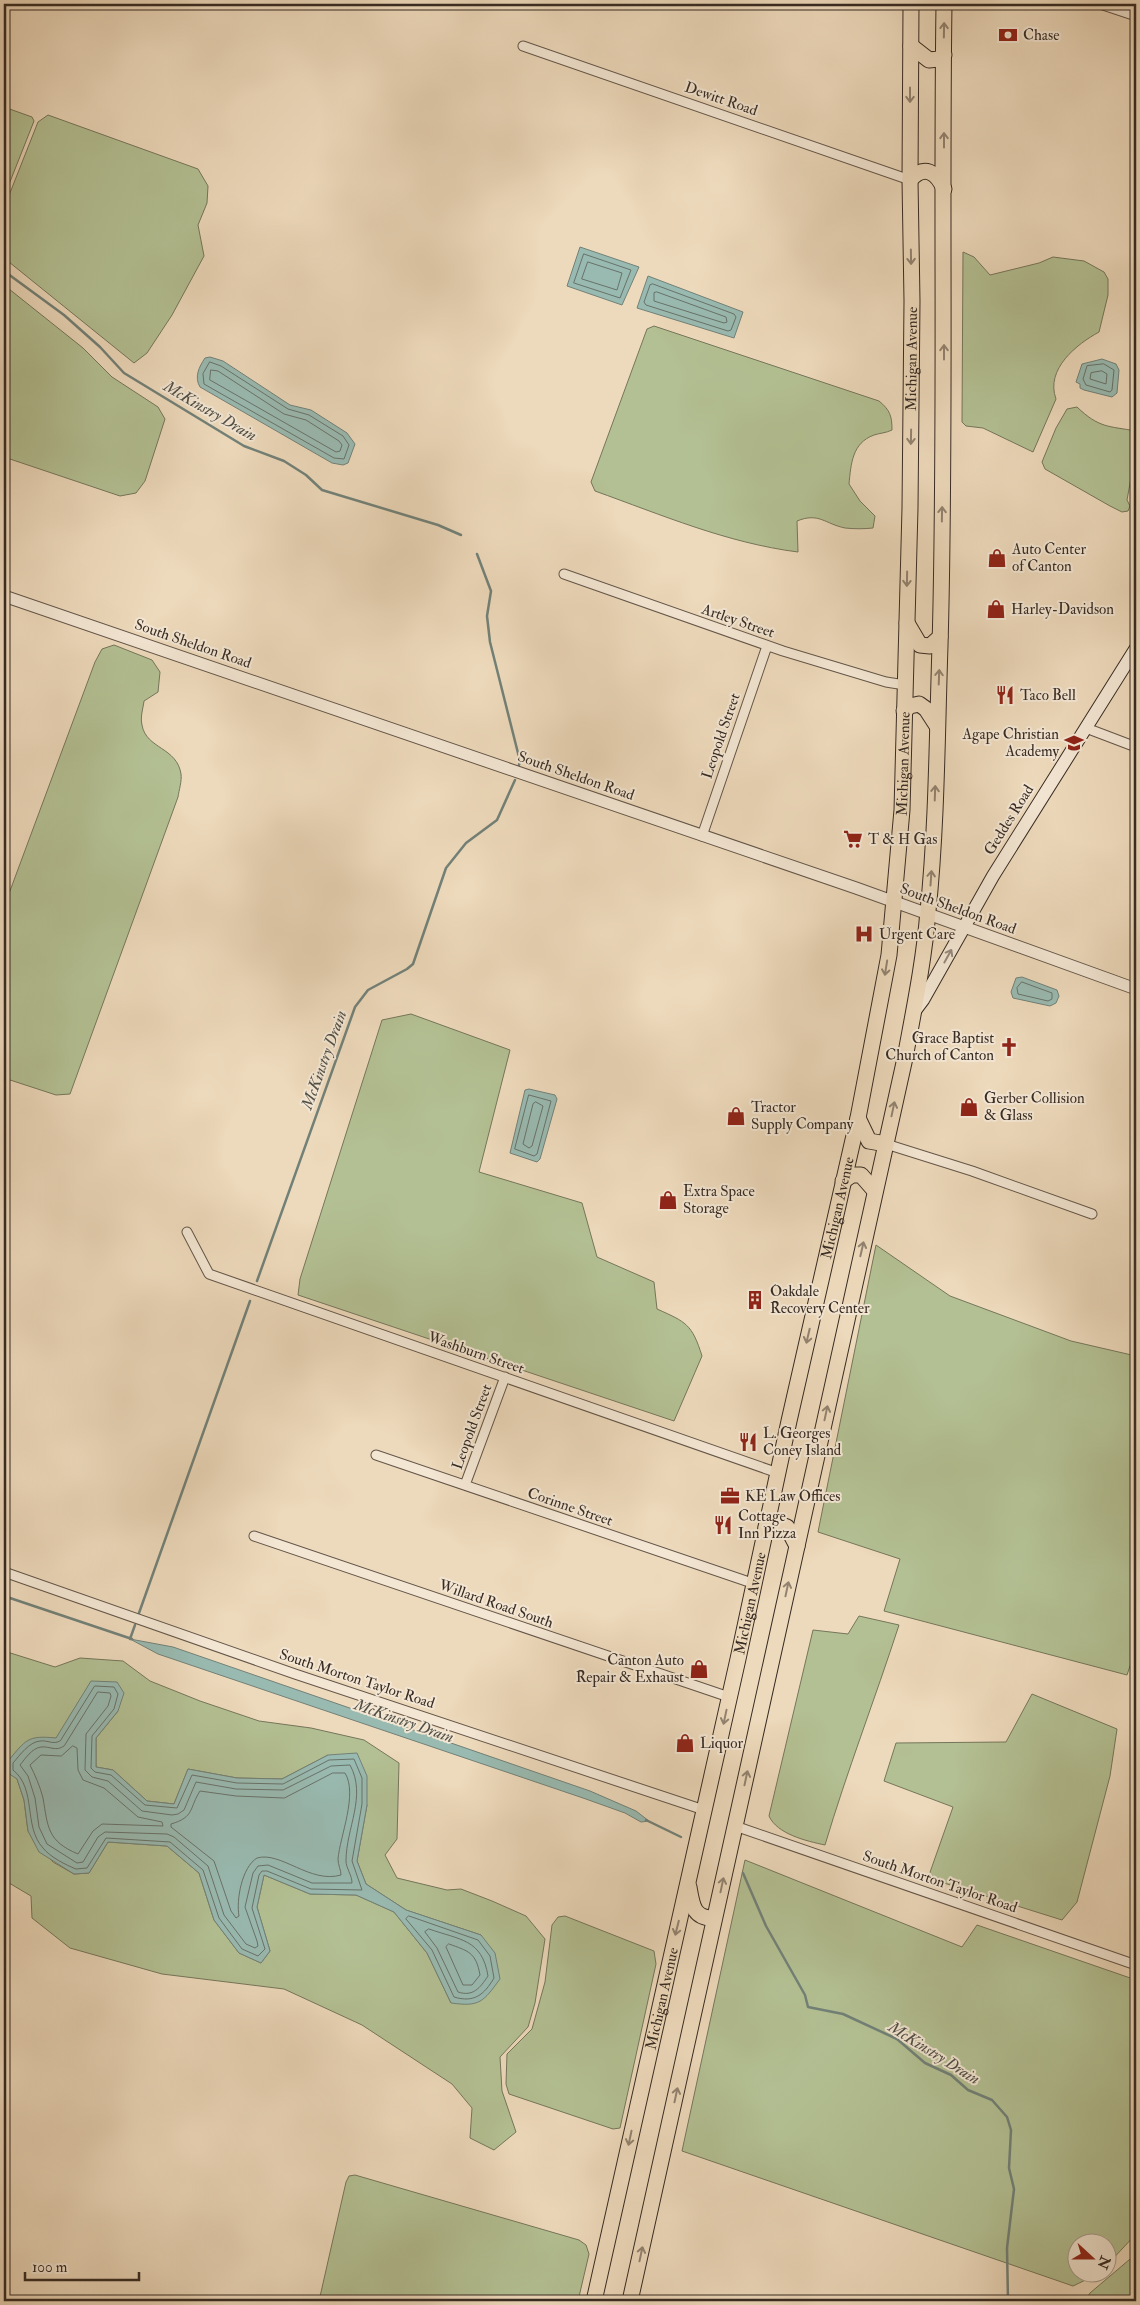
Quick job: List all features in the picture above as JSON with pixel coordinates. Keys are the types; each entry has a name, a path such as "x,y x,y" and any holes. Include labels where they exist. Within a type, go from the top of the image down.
{"main road":[{"name":"Michigan Avenue","path":"594,2301 755,1584 766,1527 858,1118 882,999 895,902 902,810 911,413 911,4"},
{"path":"630,2301 886,1144 914,1012 928,914 934,828 944,427 944,4"},
{"path":"911,46 929,60 939,59 944,55"},
{"path":"910,180 918,172 928,171 940,179 944,189"},
{"path":"906,622 920,645 930,646 940,637"},
{"name":"Geddes Road","path":"914,1012 923,1000 963,927 1136,648"},
{"path":"904,712 910,706 919,704 926,709 937,726"},
{"path":"858,1118 869,1141 886,1144"},
{"path":"843,1181 852,1175 861,1175 875,1191"},
{"path":"766,1527 779,1524 787,1527 796,1546"},
{"path":"688,1881 694,1910 702,1917 714,1918"}],"street":[{"path":"1100,4 1136,16"},
{"name":"Dewitt Road","path":"524,46 910,180"},
{"name":"Artley Street","path":"564,574 767,646 886,682 905,685"},
{"name":"South Sheldon Road","path":"4,596 895,902 1136,989"},
{"name":"Leopold Street","path":"702,836 767,646"},
{"path":"1086,728 1136,747"},
{"path":"886,1144 972,1171 1092,1214"},
{"name":"Washburn Street","path":"187,1232 209,1274 778,1473"},
{"name":"Leopold Street","path":"465,1486 505,1377"},
{"name":"Corinne Street","path":"376,1455 755,1584"},
{"name":"Willard Road South","path":"254,1536 729,1697"},
{"name":"South Morton Taylor Road","path":"4,1572 295,1674 378,1700 704,1810"},
{"name":"South Morton Taylor Road","path":"735,1826 1136,1965"}],"green space":[{"path":"4,107 32,117 34,121 4,197"},
{"path":"48,115 198,169 208,186 207,203 198,225 204,256 172,315 147,353 134,363 4,258 4,208 38,122"},
{"path":"963,252 974,257 990,275 1039,263 1053,257 1084,261 1104,272 1108,279 1108,295 1099,332 1081,343 1059,368 1054,388 1056,399 1033,452 983,428 966,426 962,422"},
{"path":"4,285 83,348 112,377 158,407 165,419 145,481 136,493 120,496 4,457"},
{"path":"654,326 879,401 883,404 890,414 892,430 874,435 861,443 854,455 849,484 860,501 875,516 873,528 845,528 817,518 797,521 798,552 772,548 720,535 595,491 591,482 647,329"},
{"path":"1077,407 1098,423 1136,431 1136,470 1131,478 1127,500 1130,506 1128,511 1122,512 1110,506 1045,469 1042,462 1056,428 1067,409"},
{"path":"114,645 152,660 160,672 158,692 144,701 141,716 142,725 149,739 174,758 181,774 181,783 178,797 70,1094 56,1095 4,1078 4,907 95,662 102,649"},
{"path":"411,1014 510,1050 479,1172 582,1203 597,1257 654,1282 657,1309 675,1317 691,1330 702,1356 674,1421 298,1295 300,1279 382,1020"},
{"path":"876,1245 950,1296 1071,1341 1136,1356 1136,1648 1127,1675 884,1611 900,1559 818,1532"},
{"path":"859,1616 899,1625 825,1845 801,1839 785,1832 778,1828 769,1816 813,1630 848,1634"},
{"path":"4,1651 55,1667 80,1658 123,1661 150,1681 200,1701 259,1721 311,1728 364,1740 399,1763 397,1839 385,1855 397,1878 447,1890 461,1889 492,1901 526,1916 545,1939 535,2003 528,2027 500,2057 502,2091 516,2132 494,2150 470,2138 472,2108 452,2084 362,2025 284,1989 162,1974 70,1948 32,1918 31,1896 4,1880","holes":["118,1711 96,1738 96,1767 113,1770 147,1801 174,1804 188,1769 237,1778 282,1779 328,1755 367,1805 357,1861 366,1884 406,1910 481,1935 451,2003 427,1953 394,1912 356,1895 310,1894 264,1875 257,1907 270,1951 261,1963 239,1953 214,1920 199,1873 167,1846 108,1842 89,1873 74,1874 53,1862 28,1831 24,1800 17,1779 56,1738"]},
{"path":"1032,1694 1117,1729 1110,1776 1077,1902 1062,1920 928,1878 953,1807 884,1781 896,1743 1006,1742"},
{"path":"745,1860 962,1947 977,1925 1136,1980 1136,2234 1118,2253 1118,2232 1068,2232 1068,2282 1081,2282 1073,2286 682,2151"},
{"path":"565,1916 654,1951 656,1964 620,2128 613,2129 509,2094 506,2084 507,2054 532,2029 545,1982 552,1925 558,1917"},
{"path":"355,2175 579,2240 586,2245 589,2254 578,2301 319,2301 346,2182 349,2176"},
{"path":"1136,2254 1136,2301 1085,2301 1090,2293 1103,2282 1118,2282 1118,2269"}],"water":[{"path":"580,247 639,267 622,305 567,286"},
{"path":"648,276 743,312 734,338 637,308"},
{"path":"210,357 223,361 290,405 311,410 347,433 355,444 348,463 343,465 332,463 200,387 197,380 199,368 205,358"},
{"path":"1102,359 1116,364 1119,370 1117,393 1112,397 1084,390 1076,382 1082,364"},
{"path":"1022,977 1057,990 1059,996 1056,1003 1050,1006 1013,998 1011,992 1016,978"},
{"path":"529,1089 555,1095 557,1099 540,1159 537,1162 510,1153 525,1090"},
{"path":"130,1639 173,1647 590,1791 636,1811 649,1821 641,1822 625,1813 583,1798 158,1654"},
{"path":"91,1681 117,1682 124,1693 118,1711 96,1738 96,1767 113,1770 147,1801 174,1804 188,1769 237,1778 282,1779 328,1755 357,1753 367,1776 367,1805 357,1861 366,1884 406,1910 481,1935 495,1953 500,1979 485,1998 480,2001 468,2004 451,2003 427,1953 394,1912 356,1895 310,1894 264,1875 257,1907 270,1951 261,1963 239,1953 214,1920 199,1873 167,1846 108,1842 89,1873 74,1874 39,1852 28,1831 24,1800 17,1779 8,1773 8,1761 28,1740 39,1737 56,1738"}],"waterway":[{"name":"McKinstry Drain","path":"4,271 64,315 100,347 124,373 244,446 284,461 306,475 322,490 438,525 461,535"},
{"name":"McKinstry Drain","path":"477,554 491,591 487,616 490,642 520,761 519,765"},
{"name":"McKinstry Drain","path":"257,1281 355,1007 368,990 413,964 446,868 466,843 497,820 515,780"},
{"name":"McKinstry Drain","path":"139,1613 250,1301"},
{"path":"4,1596 132,1639"},
{"name":"McKinstry Drain","path":"130,1639 135,1625"},
{"name":"McKinstry Drain","path":"646,1820 681,1837"},
{"name":"McKinstry Drain","path":"743,1873 766,1926 805,1995 808,2007 843,2014 897,2039 925,2063 951,2075 968,2090 992,2100 1007,2117 1011,2130 1009,2168 1014,2189 1007,2248 1008,2301"}],"place":[{"name":"Chase","path":"1008,35"},
{"name":"Auto Center of Canton","path":"997,558"},
{"name":"Harley-Davidson","path":"996,609"},
{"name":"Taco Bell","path":"1005,695"},
{"name":"Agape Christian Academy","path":"1074,743"},
{"name":"T & H Gas","path":"853,839"},
{"name":"Urgent Care","path":"864,934"},
{"name":"Grace Baptist Church of Canton","path":"1009,1047"},
{"name":"Gerber Collision & Glass","path":"969,1107"},
{"name":"Tractor Supply Company","path":"736,1116"},
{"name":"Extra Space Storage","path":"668,1200"},
{"name":"Oakdale Recovery Center","path":"755,1300"},
{"name":"L. Georges Coney Island","path":"748,1442"},
{"name":"KE Law Offices","path":"730,1496"},
{"name":"Cottage Inn Pizza","path":"723,1525"},
{"name":"Canton Auto Repair & Exhaust","path":"699,1669"},
{"name":"Liquor","path":"685,1743"}]}
